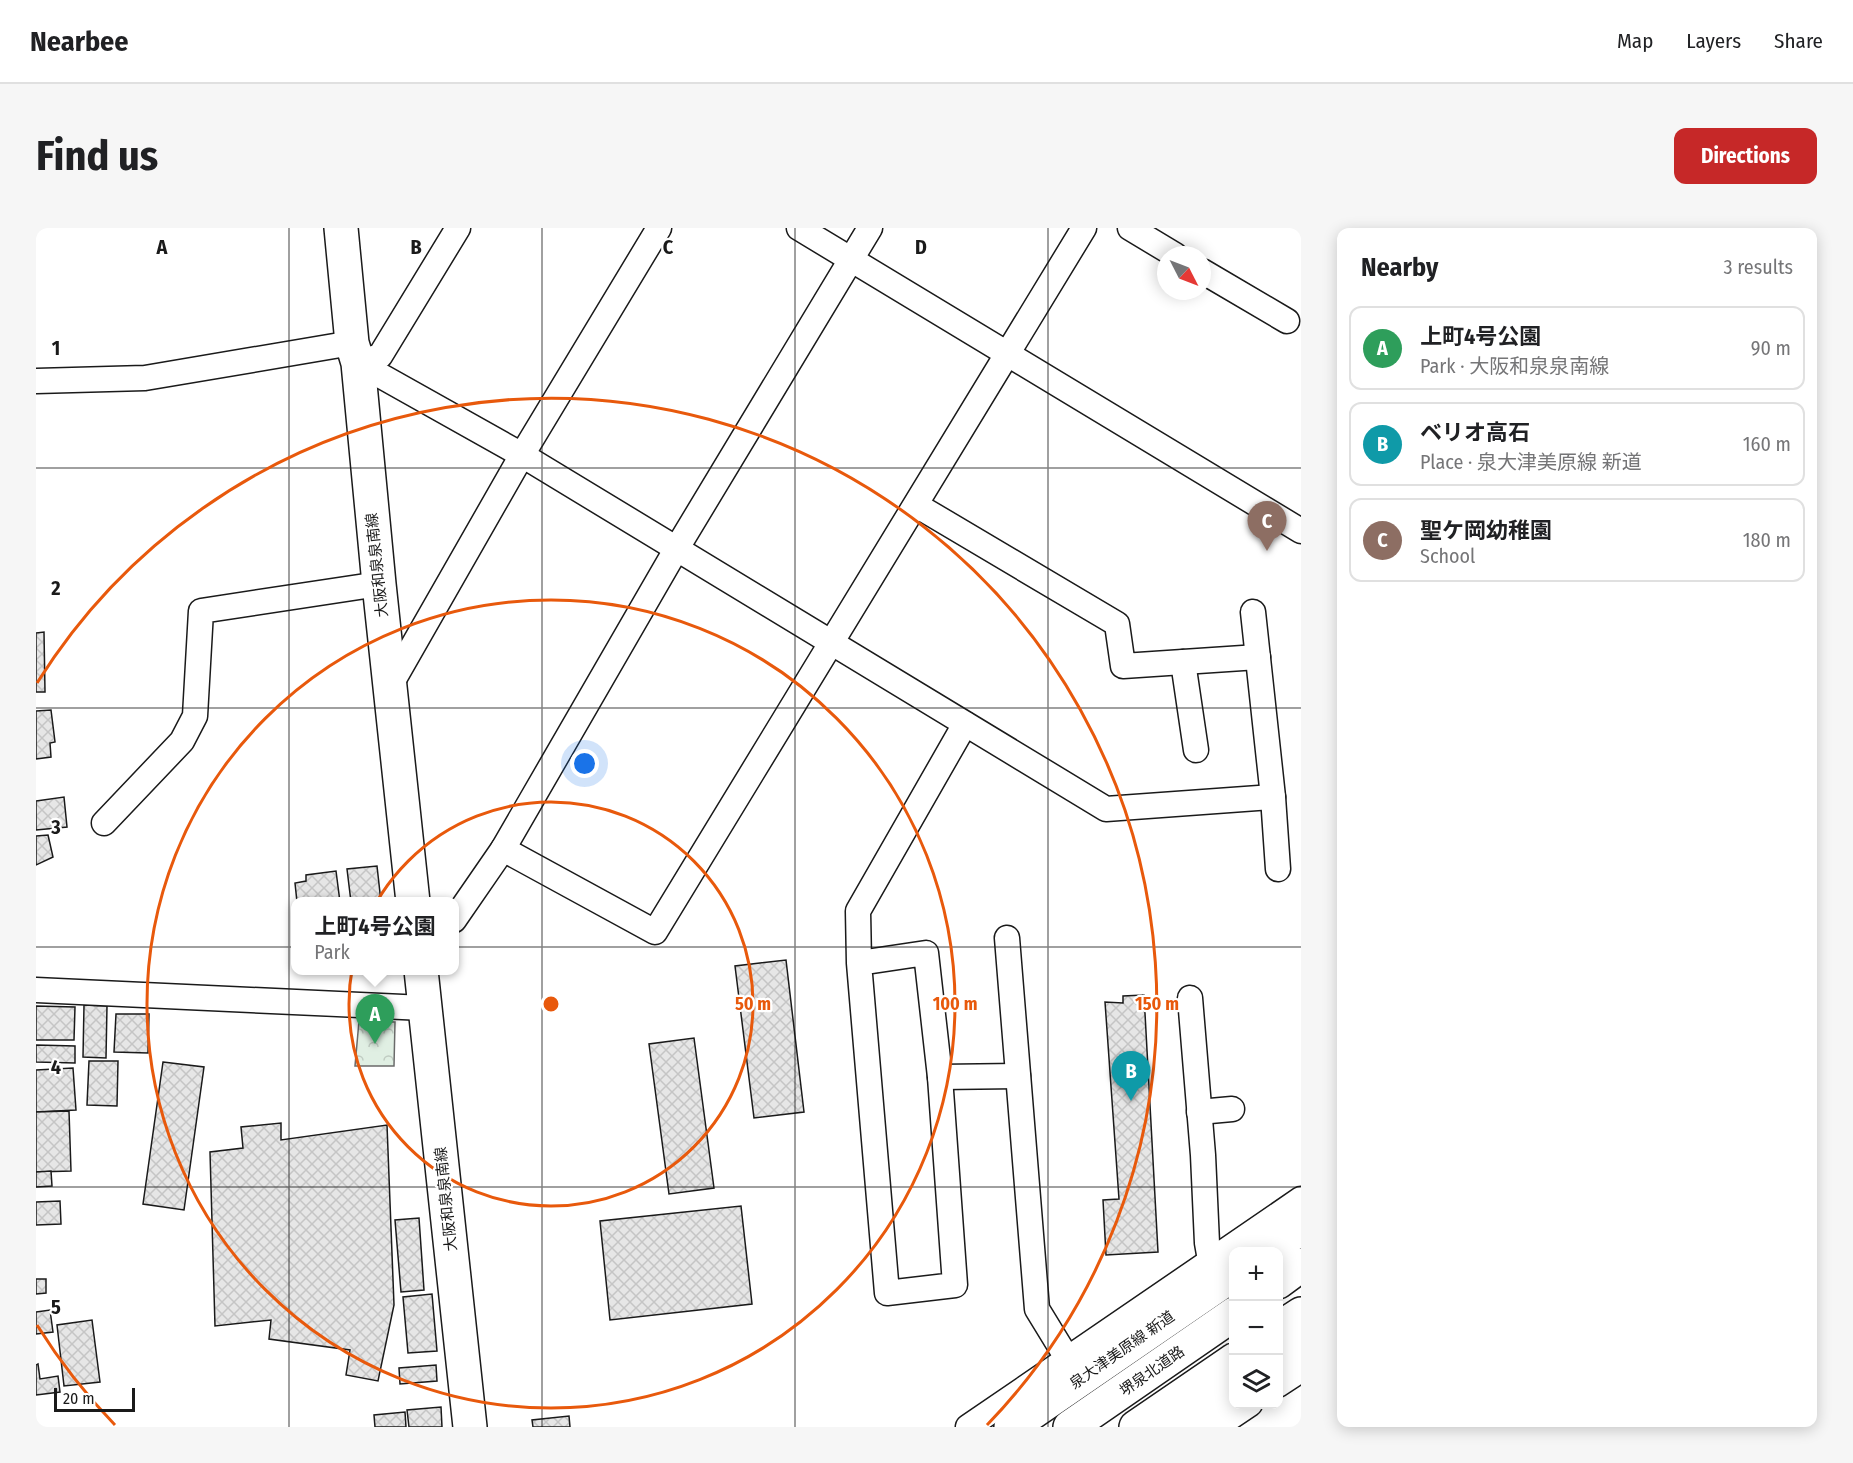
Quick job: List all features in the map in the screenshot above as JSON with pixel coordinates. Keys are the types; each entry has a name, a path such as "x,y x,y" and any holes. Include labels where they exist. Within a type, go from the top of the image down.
{"main road":[{"name":"大阪和泉泉南線","path":"341,228 412,897"},
{"name":"大阪和泉泉南線","path":"421,975 470,1427"},
{"path":"1272,1247 1301,1228"},
{"name":"泉大津美原線 新道","path":"1011,1427 1162,1322 1222,1267"},
{"path":"1283,1280 1301,1267"},
{"name":"堺泉北道路","path":"1070,1427 1229,1317"},
{"path":"1136,1427 1229,1363"},
{"path":"1176,1427 1221,1405"}],"street":[{"path":"36,381 145,378 355,353 380,356 458,228"},
{"path":"390,686 522,455 659,228"},
{"path":"799,228 1007,356 1301,531"},
{"path":"459,913 503,849 677,548 870,228"},
{"path":"503,849 655,932 1084,228"},
{"path":"1130,228 1160,246"},
{"path":"1211,276 1287,321"},
{"path":"355,353 1106,809 1273,796"},
{"path":"916,505 1117,624 1123,666 1258,657"},
{"path":"104,823 182,741 195,716 201,611 379,584"},
{"path":"1253,612 1273,796 1278,869"},
{"path":"1183,662 1196,750"},
{"path":"859,963 926,954 940,1077 955,1285 887,1293 859,963 858,911 965,724"},
{"path":"1007,938 1037,1309 1067,1358"},
{"path":"36,990 424,1008"},
{"path":"1190,998 1207,1243 1222,1267"},
{"path":"940,1077 1018,1076"},
{"path":"1199,1113 1232,1109"},
{"path":"968,1427 1067,1358 1222,1267 1301,1199"},
{"path":"1283,1382 1301,1370"}],"green space":[{"path":"359,1021 395,1022 394,1066 355,1066"}],"building":[{"path":"44,632 45,692 36,692 36,633"},
{"path":"51,710 55,742 50,743 51,757 36,759 36,711"},
{"path":"64,797 67,827 36,830 36,801"},
{"path":"48,835 53,857 36,865 36,836"},
{"path":"377,866 380,897 350,897 347,869"},
{"path":"336,871 339,897 296,897 295,883 306,881 306,875"},
{"path":"786,960 804,1112 754,1118 735,966"},
{"path":"1144,995 1158,1252 1106,1255 1103,1200 1119,1199 1105,1002 1123,1003 1123,996"},
{"path":"84,1005 107,1006 106,1058 83,1057"},
{"path":"36,1006 75,1007 74,1040 36,1040"},
{"path":"116,1014 149,1014 148,1053 114,1052"},
{"path":"694,1038 714,1188 669,1194 649,1044"},
{"path":"36,1045 75,1046 75,1063 36,1062"},
{"path":"89,1061 118,1061 117,1106 87,1105"},
{"path":"163,1062 204,1067 184,1210 143,1204"},
{"path":"73,1068 76,1110 36,1112 36,1070"},
{"path":"69,1111 71,1171 36,1172 36,1112"},
{"path":"281,1123 281,1140 387,1125 394,1305 378,1381 346,1375 350,1350 269,1339 271,1320 215,1326 210,1152 243,1148 241,1127"},
{"path":"51,1171 52,1186 36,1187 36,1172"},
{"path":"60,1201 61,1224 36,1225 36,1202"},
{"path":"741,1206 752,1304 610,1320 600,1221"},
{"path":"419,1218 424,1290 401,1292 395,1220"},
{"path":"36,1279 46,1279 46,1293 36,1294"},
{"path":"432,1294 437,1351 408,1353 403,1297"},
{"path":"50,1310 53,1332 36,1334 36,1312"},
{"path":"92,1320 100,1382 64,1386 57,1325"},
{"path":"38,1364 40,1379 58,1376 60,1392 36,1395 36,1365"},
{"path":"436,1365 437,1381 400,1384 399,1368"},
{"path":"441,1407 442,1427 409,1427 407,1410"},
{"path":"405,1412 406,1427 375,1427 374,1415"},
{"path":"569,1416 570,1427 533,1427 532,1420"}],"place":[{"name":"聖ケ岡幼稚園","path":"1267,551"},
{"name":"上町4号公園","path":"375,1044"},
{"name":"ベリオ高石","path":"1131,1101"}]}
